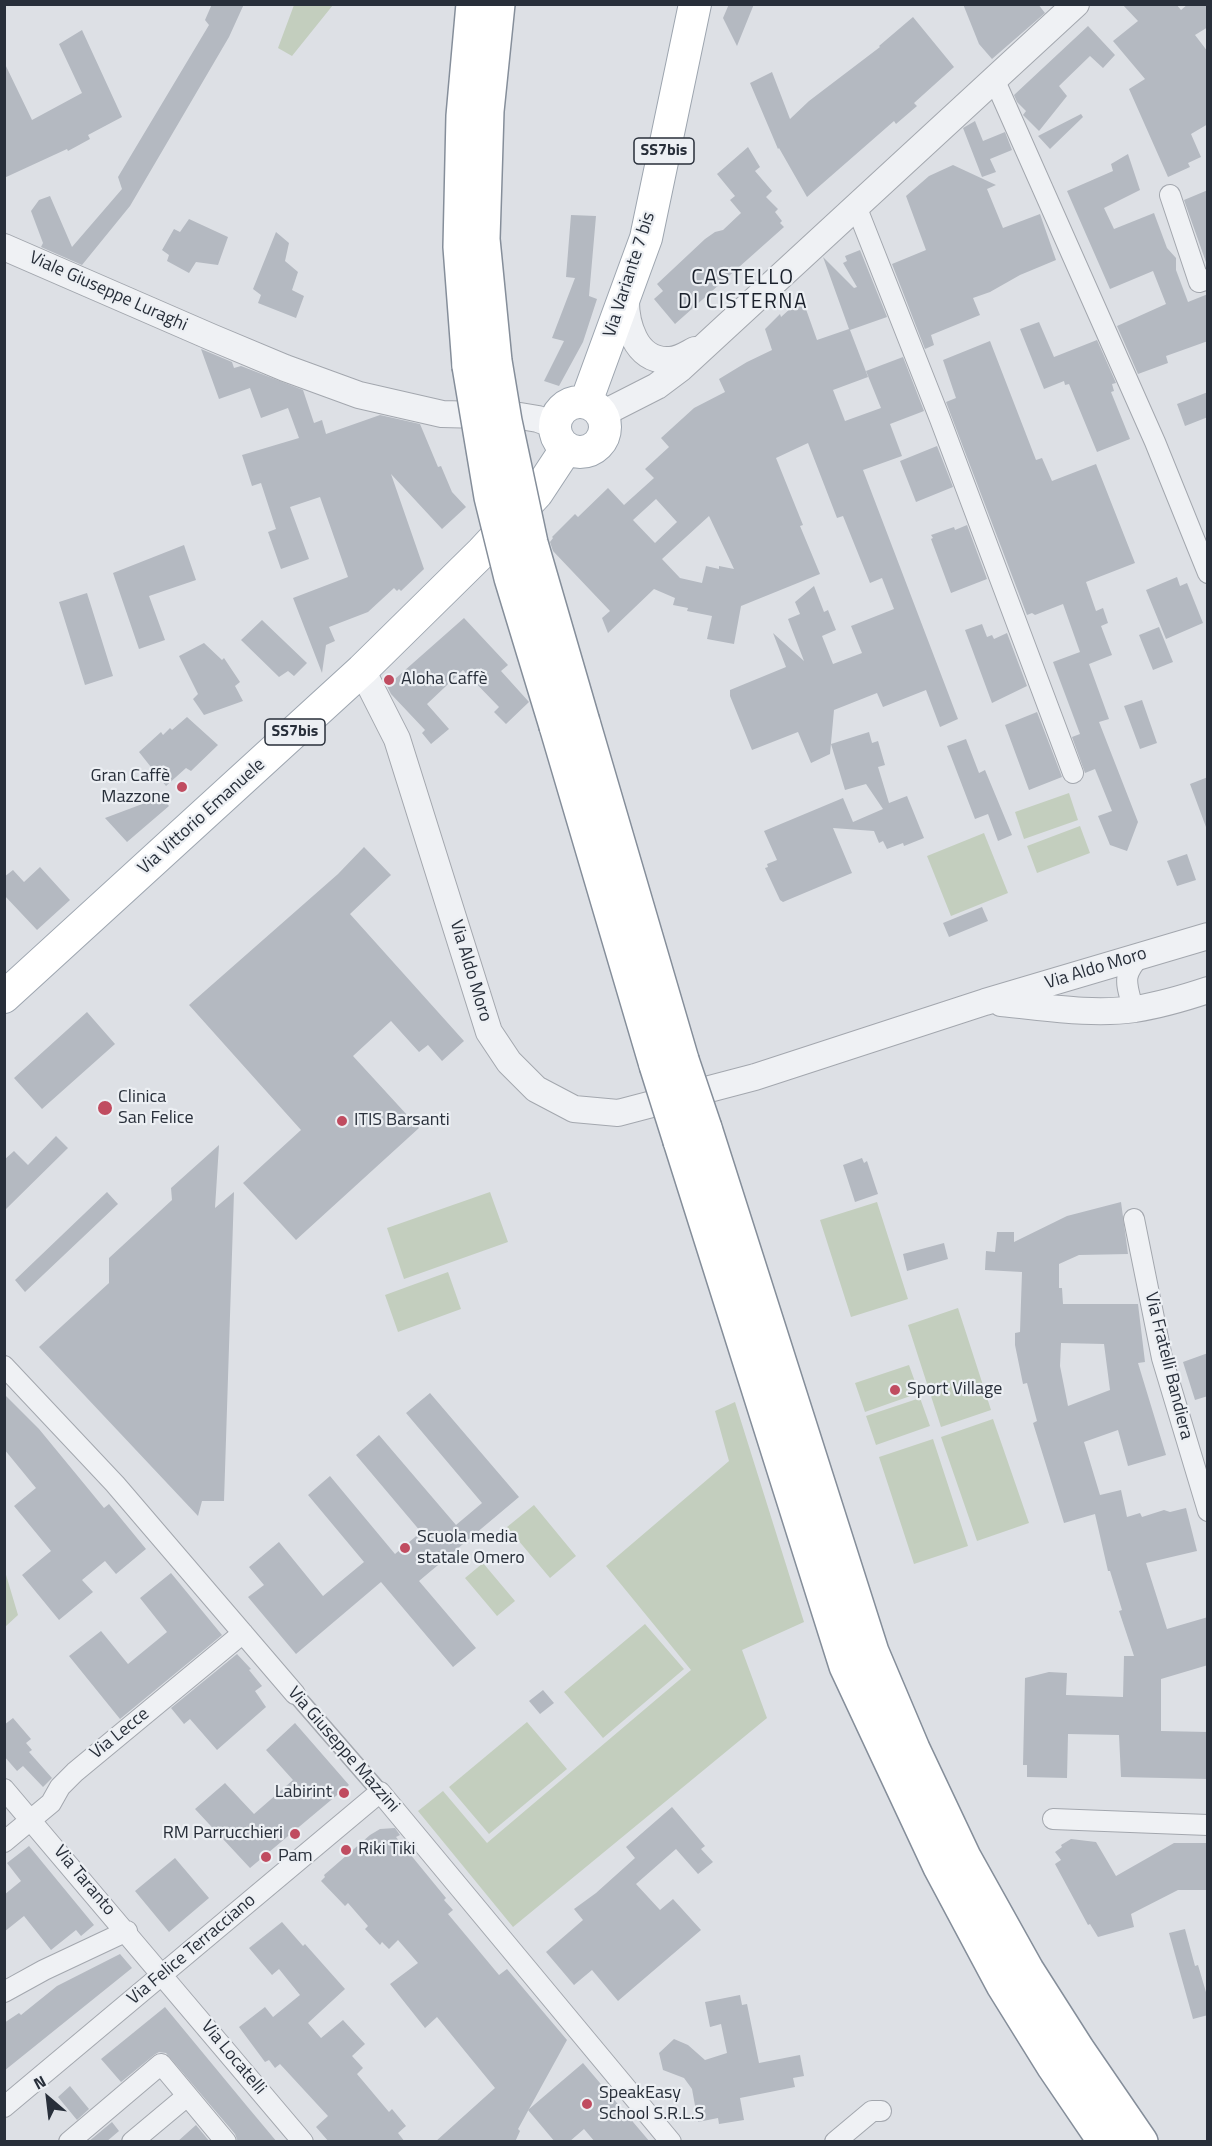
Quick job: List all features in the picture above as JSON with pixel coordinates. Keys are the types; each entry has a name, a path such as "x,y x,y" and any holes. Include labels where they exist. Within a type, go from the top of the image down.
{"highway":[{"path":"473,4 463,116 460,247 482,363 505,422 569,724 669,1063 872,1652 908,1738 964,1857 1027,1970 1141,2142"},
{"path":"482,363 487,111 498,4"},
{"path":"693,1135 846,1666 940,1867 1004,1985 1098,2142"},
{"path":"1054,2067 1106,2142"}],"main road":[{"name":"Via Variante 7 bis","path":"594,408 626,296 646,238 695,4"},
{"path":"572,403 594,408 605,422 603,439 598,446 583,453 560,437 556,418 565,406 572,403"},
{"name":"Via Vittorio Emanuele","path":"4,997 362,670 482,552 537,493 560,437"}],"street":[{"path":"594,408 657,386 681,368 1076,4"},
{"path":"995,81 1155,442 1208,573"},
{"path":"1170,195 1199,282 1208,279"},
{"path":"856,206 944,430 1073,773"},
{"name":"Viale Giuseppe Luraghi","path":"4,247 285,368 359,395 442,414 538,418 560,437"},
{"path":"626,296 626,317 630,330 640,347 652,356 665,360 681,358 709,342"},
{"name":"Via Aldo Moro","path":"362,670 397,739 489,1032 509,1062 536,1089 574,1109 618,1113 755,1077 985,1002 1208,936"},
{"path":"1133,1009 1126,980 1129,968 1140,956"},
{"name":"Via Aldo Moro","path":"985,1002 1084,1011 1133,1009 1169,1003 1208,990"},
{"name":"Via Fratelli Bandiera","path":"1134,1219 1162,1358 1208,1511"},
{"name":"Via Giuseppe Mazzini","path":"4,1366 115,1484 380,1792 671,2142"},
{"name":"Via Lecce","path":"4,1842 51,1803 60,1787 75,1772 243,1634"},
{"name":"Via Taranto","path":"4,1789 163,1975"},
{"name":"Via Felice Terracciano","path":"4,2107 380,1792"},
{"path":"1053,1819 1208,1825"},
{"path":"4,1992 126,1931"},
{"name":"Via Locatelli","path":"163,1975 303,2142"},
{"path":"69,2142 161,2064 226,2142"},
{"path":"132,2142 187,2096"},
{"path":"835,2142 872,2110 881,2111"}],"green space":[{"path":"294,5 333,5 292,56 278,48"},
{"path":"1069,793 1078,820 1024,839 1015,812"},
{"path":"1080,826 1090,853 1037,873 1027,846"},
{"path":"984,833 1008,893 951,916 927,856"},
{"path":"490,1192 508,1242 404,1279 387,1228"},
{"path":"877,1202 908,1299 851,1317 820,1220"},
{"path":"448,1272 461,1309 398,1332 385,1295"},
{"path":"958,1308 991,1410 941,1427 908,1325"},
{"path":"909,1365 919,1393 865,1412 855,1383"},
{"path":"920,1398 930,1426 876,1445 866,1416"},
{"path":"735,1402 804,1622 742,1650 767,1718 513,1927 418,1811 443,1791 487,1843 691,1670 606,1566 729,1461 715,1411"},
{"path":"993,1419 1029,1523 977,1541 941,1437"},
{"path":"933,1439 968,1546 914,1564 879,1457"},
{"path":"534,1505 576,1556 550,1578 507,1527"},
{"path":"483,1563 515,1601 497,1616 465,1578"},
{"path":"4,1568 18,1615 5,1627 4,1627"},
{"path":"645,1624 684,1669 603,1738 564,1692"},
{"path":"527,1722 567,1769 489,1834 449,1787"}],"building":[{"path":"212,4 244,4 229,37 130,206 82,265 41,247 43,243 31,211 39,200 50,196 72,247 122,189 118,177 209,25 205,20"},
{"path":"729,4 754,4 737,46 723,18"},
{"path":"963,4 1038,4 1045,13 992,59 979,44"},
{"path":"1122,4 1176,4 1181,10 1188,4 1208,4 1208,27 1195,35 1208,52 1208,124 1191,134 1201,157 1188,163 1190,167 1168,177 1129,89 1145,79 1113,41 1138,21"},
{"path":"913,17 954,67 914,103 917,106 896,124 894,121 807,197 778,149 750,83 772,72 790,119 809,101 880,47"},
{"path":"1088,26 1115,55 1103,68 1090,56 1059,86 1067,96 1039,131 1023,115 1026,111 1014,95"},
{"path":"82,30 122,117 88,135 90,139 68,151 67,149 4,178 4,62 32,120 82,93 59,44"},
{"path":"1081,114 1083,117 1050,149 1038,136"},
{"path":"975,121 983,141 1005,132 1012,150 990,159 996,172 982,177 963,128"},
{"path":"748,147 760,167 755,171 772,191 766,197 778,209 775,212 784,227 675,324 654,299 663,291 657,284 705,239 723,230 741,213 730,200 735,196 717,174"},
{"path":"1128,154 1140,190 1104,208 1114,229 1154,213 1167,248 1176,258 1176,270 1188,302 1208,294 1208,341 1166,356 1168,363 1138,374 1117,326 1166,304 1153,271 1110,289 1067,191 1113,171 1111,164"},
{"path":"953,165 996,185 987,189 1003,228 1040,214 1056,260 973,298 980,315 931,335 934,345 925,349 892,264 926,250 906,196 929,176"},
{"path":"1208,190 1208,265 1207,265 1184,200"},
{"path":"571,215 596,216 589,296 597,299 583,342 559,386 544,381 564,341 552,338 575,278 566,277"},
{"path":"189,219 228,237 218,265 196,262 189,273 167,261 169,255 162,250 174,229 180,232"},
{"path":"276,232 289,243 285,261 298,272 292,290 304,296 296,318 258,303 261,295 253,289"},
{"path":"860,250 887,317 850,330 868,377 833,390 845,421 881,408 866,371 903,357 924,411 890,424 902,456 863,470 958,719 940,727 926,690 883,707 877,693 834,710 830,754 811,763 798,732 752,750 730,696 730,690 786,667 773,633 804,661 788,619 800,614 795,602 814,586 824,612 828,610 836,630 822,636 833,664 862,653 851,626 894,609 882,578 870,583 843,516 837,518 808,443 776,458 820,574 741,606 734,644 707,639 712,616 687,611 688,608 673,605 675,598 654,589 608,633 602,618 610,611 553,551 550,542 552,537 575,514 578,517 608,488 624,505 654,478 645,469 669,447 661,438 694,408 725,392 719,379 772,350 765,329 780,314 781,317 802,298 817,340 849,329 823,257 854,288 857,287 843,263 847,261 845,256","holes":["656,499 677,522 655,543 633,520","709,516 734,569 706,566 702,583 680,578 662,559"]},
{"path":"1039,322 1054,357 1097,340 1116,383 1112,384 1114,391 1111,392 1130,439 1097,452 1069,384 1065,385 1064,381 1044,389 1020,329"},
{"path":"990,341 1036,460 1042,458 1052,481 1096,464 1135,563 1086,582 1096,611 1103,608 1108,623 1101,626 1112,655 1089,664 1109,719 1099,722 1138,822 1127,851 1110,845 1098,816 1112,811 1095,769 1085,773 1072,737 1080,734 1053,662 1080,652 1063,604 1035,615 1032,613 1027,615 946,402 956,398 943,360"},
{"path":"201,349 232,362 234,368 241,366 303,390 314,423 322,420 326,434 380,415 420,424 438,467 441,466 452,492 466,507 442,529 391,474 424,569 401,591 394,588 368,612 329,627 335,641 326,645 322,673 293,598 348,577 320,497 290,507 309,559 281,569 268,532 276,529 261,483 252,486 242,455 299,438 288,408 261,418 250,388 219,399"},
{"path":"1208,392 1208,417 1185,426 1177,404"},
{"path":"937,446 953,487 916,502 900,461"},
{"path":"967,525 987,579 951,593 931,535"},
{"path":"184,545 196,580 149,596 165,640 139,649 113,573"},
{"path":"1177,577 1180,586 1187,583 1203,623 1166,639 1146,590"},
{"path":"87,593 113,676 85,685 59,602"},
{"path":"464,618 508,665 501,671 529,702 506,724 494,712 499,707 463,670 427,704 449,729 431,744 422,733 425,730 391,694 387,686"},
{"path":"262,620 307,663 294,676 288,671 279,677 241,640"},
{"path":"982,624 987,637 992,635 994,639 1007,633 1027,686 992,703 965,630"},
{"path":"1159,627 1173,662 1153,670 1139,635"},
{"path":"204,643 222,660 224,658 240,682 235,686 243,701 204,715 193,699 198,694 179,656"},
{"path":"1142,700 1157,743 1140,749 1124,706"},
{"path":"1037,712 1062,777 1029,790 1005,725"},
{"path":"187,717 218,745 191,771 186,768 166,786 139,752 161,732 163,735 170,728 172,730"},
{"path":"869,732 872,743 878,741 885,765 878,767 889,803 907,796 924,838 904,846 903,843 887,849 883,841 879,843 874,831 833,828 852,873 783,902 765,868 768,867 767,864 777,860 764,831 843,798 853,822 883,809 866,784 845,790 831,744"},
{"path":"966,739 979,773 985,770 1012,835 998,841 988,814 975,819 947,746"},
{"path":"1208,777 1208,827 1206,827 1190,784"},
{"path":"161,797 169,806 127,842 105,818"},
{"path":"364,847 391,875 350,914 464,1041 442,1061 428,1045 419,1052 391,1021 353,1056 419,1128 296,1240 243,1183 301,1130 189,1005 338,874"},
{"path":"1187,854 1196,880 1177,886 1167,861"},
{"path":"40,867 70,900 37,930 4,895 4,877 13,870 24,882"},
{"path":"982,907 988,921 949,937 943,923"},
{"path":"87,1012 115,1044 42,1109 14,1078"},
{"path":"56,1136 68,1148 4,1211 4,1160 14,1151 28,1165"},
{"path":"219,1145 215,1208 234,1192 224,1501 202,1501 198,1516 39,1347 109,1283 109,1258 172,1200 171,1188"},
{"path":"862,1158 864,1163 867,1161 878,1194 855,1202 843,1165"},
{"path":"107,1192 118,1204 25,1292 15,1280"},
{"path":"1121,1202 1128,1254 1079,1255 1059,1264 1059,1288 1062,1288 1063,1304 1138,1304 1145,1362 1138,1363 1166,1455 1128,1466 1118,1430 1084,1442 1100,1495 1121,1490 1127,1517 1140,1513 1142,1517 1164,1510 1170,1512 1186,1508 1197,1551 1146,1563 1167,1629 1208,1617 1208,1665 1161,1679 1161,1731 1208,1732 1208,1779 1121,1777 1119,1735 1068,1734 1067,1778 1027,1777 1027,1765 1023,1765 1025,1678 1049,1672 1067,1673 1066,1695 1123,1697 1124,1656 1134,1656 1119,1611 1122,1610 1110,1571 1108,1571 1095,1514 1064,1523 1033,1423 1037,1421 1027,1383 1023,1384 1015,1345 1015,1333 1020,1332 1022,1272 985,1270 986,1251 995,1252 997,1232 1014,1232 1014,1242 1067,1216","holes":["1061,1343 1104,1344 1110,1390 1068,1406 1060,1366"]},
{"path":"944,1243 948,1259 907,1271 903,1254"},
{"path":"1208,1353 1208,1396 1195,1400 1183,1362"},
{"path":"430,1393 519,1497 419,1581 476,1648 453,1667 381,1582 296,1654 248,1597 264,1585 249,1567 279,1542 323,1596 364,1562 308,1495 330,1476 395,1554 421,1532 356,1455 379,1435 456,1525 482,1503 406,1413"},
{"path":"4,1394 39,1429 104,1508 109,1504 146,1549 116,1574 105,1561 82,1580 93,1592 59,1620 22,1575 51,1551 14,1506 36,1488 4,1449"},
{"path":"171,1573 222,1635 120,1719 69,1656 101,1631 128,1664 167,1632 140,1598"},
{"path":"237,1654 262,1686 255,1691 266,1707 217,1750 190,1719 184,1724 171,1708"},
{"path":"543,1690 554,1703 540,1714 529,1701"},
{"path":"13,1718 31,1739 26,1743 32,1750 29,1752 52,1778 43,1787 23,1766 17,1771 4,1756 4,1725"},
{"path":"295,1723 349,1785 250,1868 195,1809 225,1783 254,1814 293,1780 266,1750"},
{"path":"672,1807 705,1846 701,1849 713,1862 698,1874 676,1849 636,1884 660,1910 673,1899 701,1930 618,2001 592,1970 574,1985 546,1952 583,1920 574,1909 596,1893 635,1858 626,1847"},
{"path":"395,1828 400,1835 396,1837 446,1898 444,1900 453,1910 448,1914 499,1975 507,1969 567,2040 518,2129 520,2131 515,2142 435,2142 495,2088 437,2017 425,2028 390,1984 418,1963 398,1940 389,1949 382,1942 380,1945 365,1929 368,1926 348,1903 345,1906 321,1881 324,1875 370,1835 380,1829"},
{"path":"1071,1839 1096,1842 1116,1876 1174,1843 1208,1843 1208,1890 1178,1890 1131,1914 1134,1927 1098,1937 1090,1924 1088,1925 1055,1864 1061,1860 1055,1852"},
{"path":"29,1846 94,1925 81,1936 76,1930 51,1950 24,1916 4,1932 4,1895 21,1881 7,1863"},
{"path":"175,1858 209,1898 169,1932 135,1891"},
{"path":"282,1922 345,1989 308,2023 321,2038 343,2020 365,2044 352,2056 363,2068 357,2074 389,2112 392,2109 406,2126 398,2133 405,2142 329,2142 316,2127 328,2116 280,2064 275,2068 269,2060 265,2062 239,2027 265,2007 273,2017 300,1995 279,1969 272,1975 249,1948"},
{"path":"1185,1929 1195,1966 1198,1965 1208,1999 1208,2015 1193,2019 1169,1933"},
{"path":"120,1954 132,1968 4,2071 4,2023 19,2013 21,2015 57,1986"},
{"path":"740,1995 742,2005 747,2004 759,2063 800,2055 804,2076 793,2078 795,2087 740,2098 744,2120 719,2124 718,2118 698,2122 692,2089 684,2078 663,2070 659,2053 674,2039 688,2045 705,2060 727,2053 721,2024 710,2027 705,2002"},
{"path":"165,2007 277,2142 238,2142 235,2134 166,2053 159,2052 154,2055 121,2082 101,2059"},
{"name":"SpeakEasy School S.R.L.S","path":"583,2063 650,2142 595,2142 584,2129 569,2142 555,2142 528,2110"},
{"path":"70,2086 89,2109 77,2120 58,2097"},
{"path":"112,2122 119,2131 106,2142 88,2142"},
{"path":"196,2125 210,2142 177,2142"}],"place":[{"name":"Aloha Caffè","path":"389,680"},
{"name":"Gran Caffè Mazzone","path":"182,787"},
{"name":"Clinica San Felice","path":"105,1108"},
{"name":"ITIS Barsanti","path":"342,1121"},
{"name":"Sport Village","path":"895,1390"},
{"name":"Scuola media statale Omero","path":"405,1548"},
{"name":"Labirint","path":"344,1793"},
{"name":"RM Parrucchieri","path":"295,1834"},
{"name":"Riki Tiki","path":"346,1850"},
{"name":"Pam","path":"266,1857"},
{"name":"SpeakEasy School S.R.L.S","path":"587,2104"}],"district":[{"name":"CASTELLO DI CISTERNA","path":"743,291"}]}
